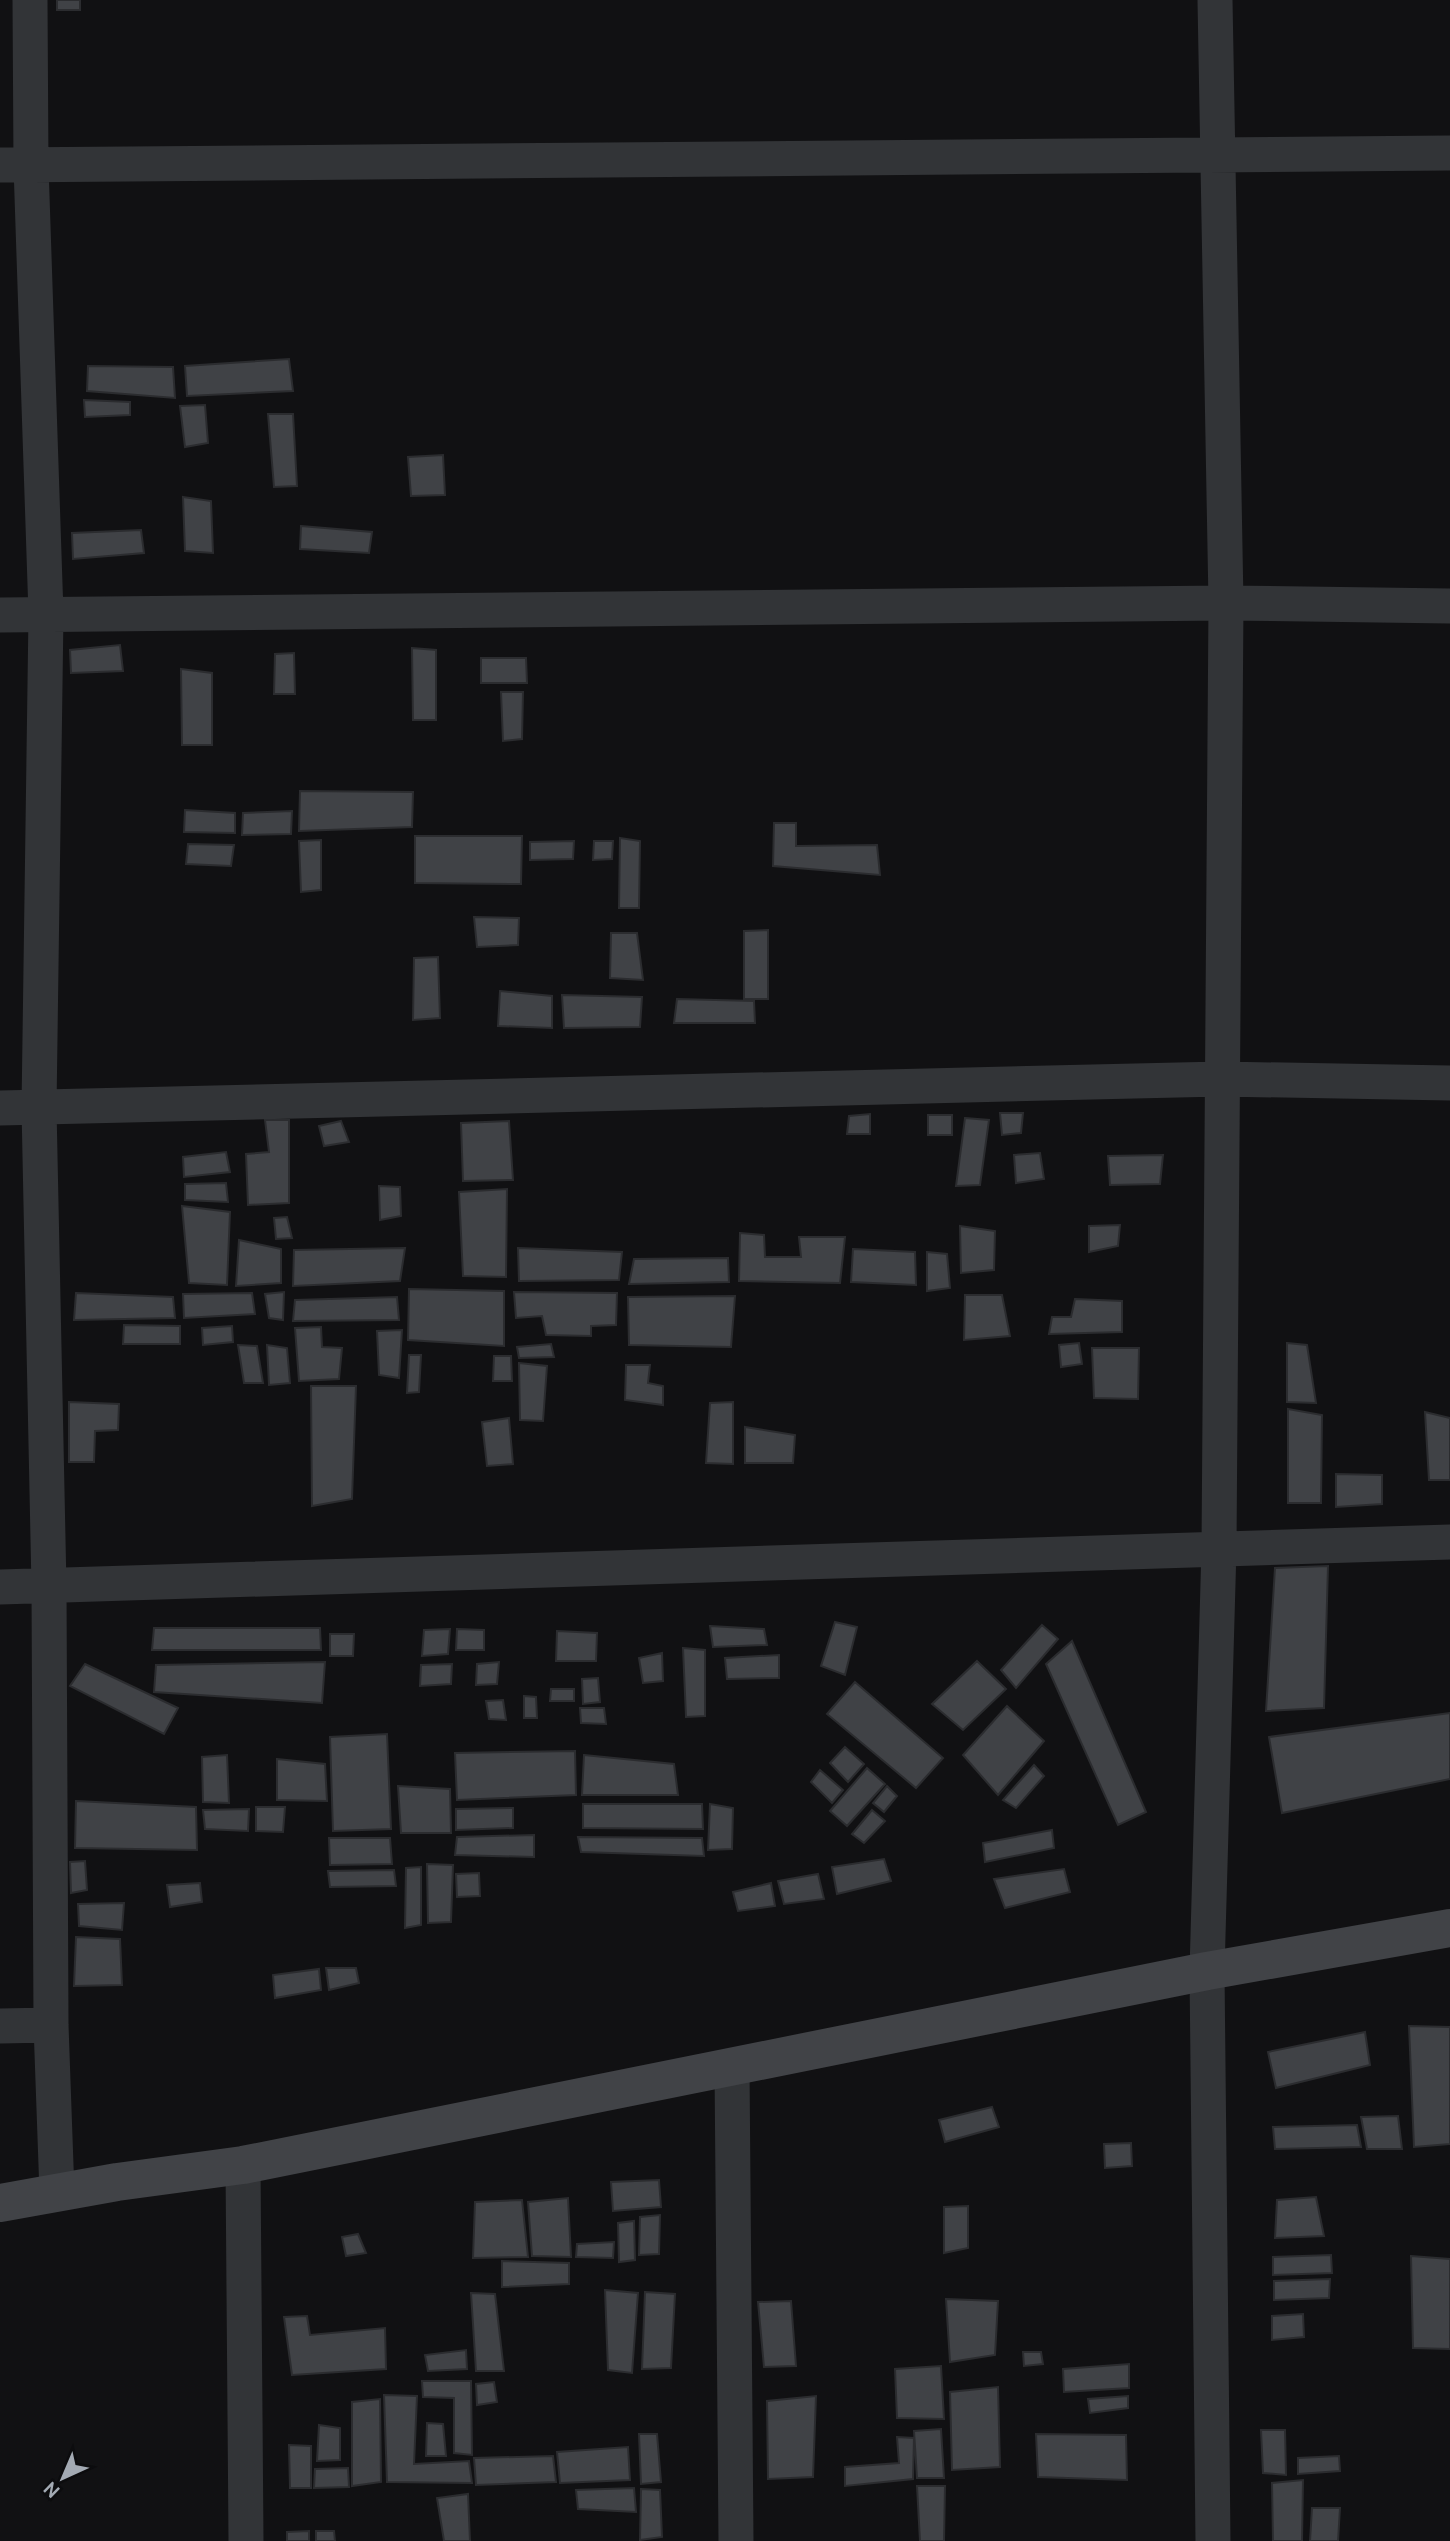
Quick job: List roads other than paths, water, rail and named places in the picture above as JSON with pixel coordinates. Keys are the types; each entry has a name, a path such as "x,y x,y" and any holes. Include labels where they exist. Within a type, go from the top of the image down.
{"street":[{"path":"30,0 15,165 46,614 39,1108 49,1587 51,2025 57,2193"},
{"path":"1213,2541 1207,1970 1219,1548 1226,603 1220,156 1215,0"},
{"path":"15,165 1450,153"},
{"path":"0,615 1226,603 1450,607"},
{"path":"0,1108 1221,1079 1450,1083"},
{"path":"0,1587 1450,1542"},
{"path":"0,2203 243,2165 1207,1970 1450,1928"},
{"path":"0,2026 51,2025"},
{"path":"732,2066 736,2541"},
{"path":"243,2165 246,2541"}]}
